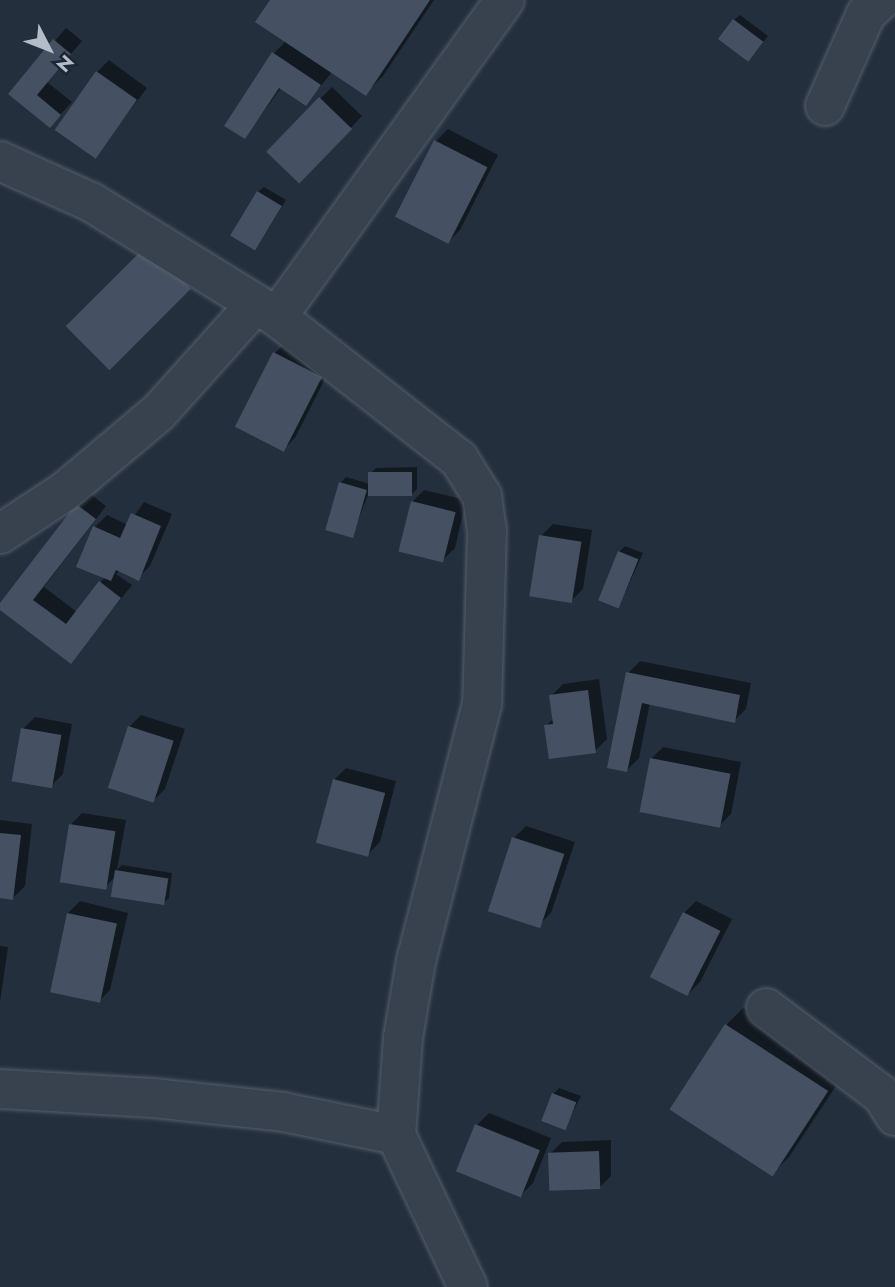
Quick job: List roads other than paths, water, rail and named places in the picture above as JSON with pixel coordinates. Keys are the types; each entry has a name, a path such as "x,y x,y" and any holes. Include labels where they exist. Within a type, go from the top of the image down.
{"street":[{"path":"0,534 64,492 159,411 266,310 505,0"},
{"path":"825,106 866,15 881,0"},
{"path":"0,161 91,202 266,310 458,459 482,496 487,530 482,704 416,961 403,1038 396,1135 468,1287"},
{"path":"766,1008 883,1095 895,1116"},
{"path":"0,1089 153,1098 283,1112 396,1135"}]}
